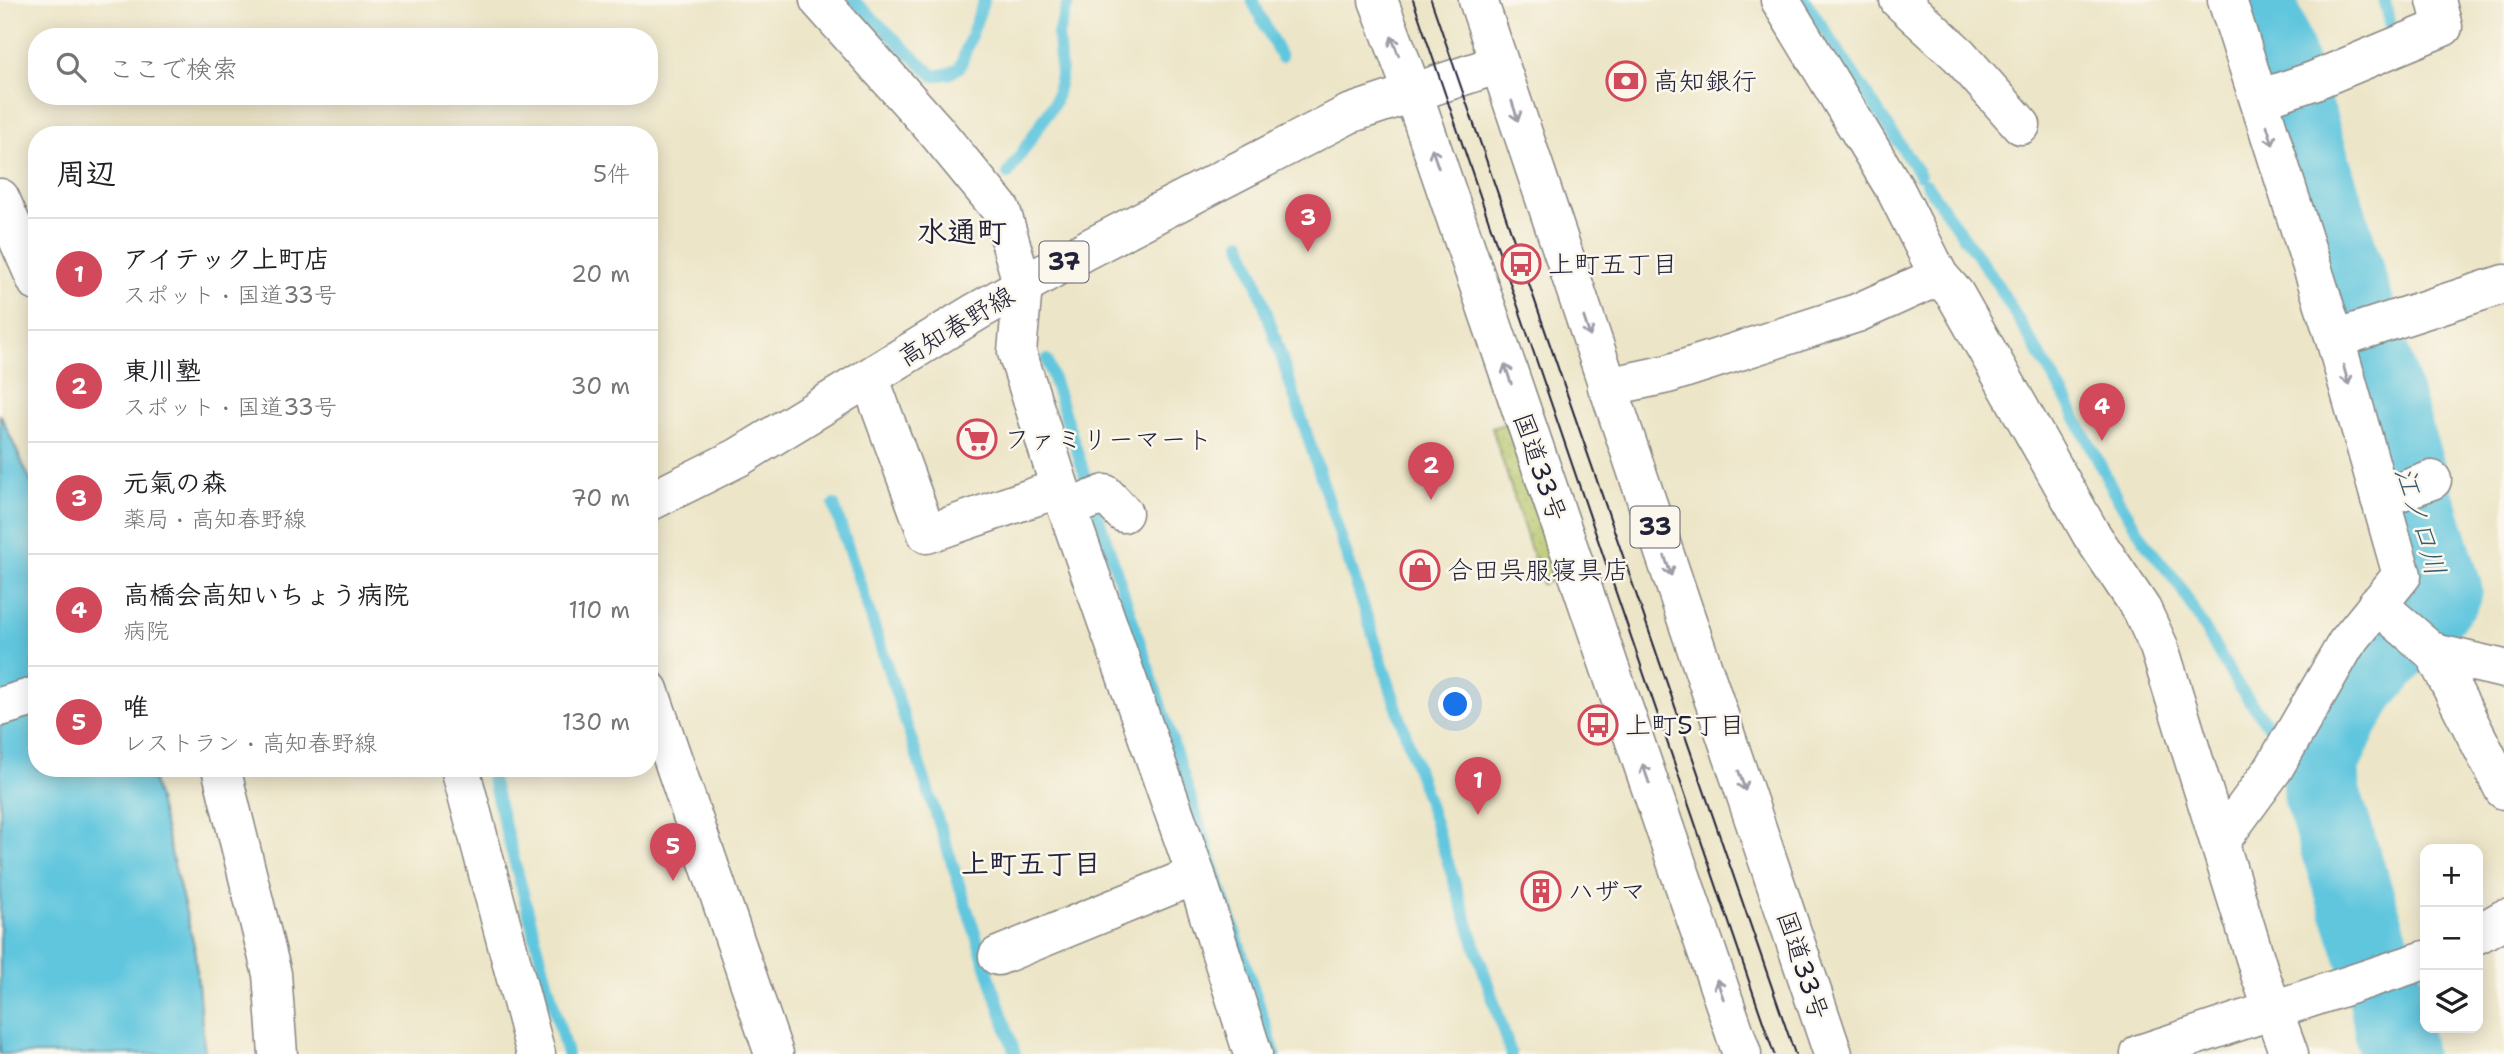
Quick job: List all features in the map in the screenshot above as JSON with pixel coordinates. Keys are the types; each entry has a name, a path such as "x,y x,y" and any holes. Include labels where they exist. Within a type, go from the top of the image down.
{"main road":[{"path":"818,0 936,131 1001,210 1023,286 1017,352 1064,498 1196,875 1253,1054"},
{"name":"国道33号","path":"1378,0 1413,93 1742,1054"},
{"path":"1780,0 1896,191 1939,276 1955,294 2091,534 2142,610 2159,647 2289,1054"},
{"path":"1899,0 1959,55 2021,125"},
{"path":"2220,842 2274,768 2300,718 2346,644 2384,609 2402,575 2355,332 2267,96 2227,0"},
{"path":"2267,96 2313,81 2443,27 2436,0"},
{"name":"国道33号","path":"1480,1 1607,387 1833,1054"},
{"name":"高知春野線","path":"658,498 739,457 1023,286 1349,114 1499,64"},
{"path":"0,198 28,260"},
{"path":"1607,387 1668,374 1857,313 1939,276"},
{"path":"2355,332 2504,284"},
{"path":"870,379 927,534 1064,498 1114,504"},
{"path":"2388,496 2432,480"},
{"path":"2384,609 2434,653 2504,790"},
{"path":"2434,653 2504,669"},
{"path":"0,707 28,699"},
{"path":"658,716 774,1054"},
{"path":"223,777 272,974 278,1054"},
{"path":"462,777 536,1054"},
{"path":"998,956 1196,875"},
{"path":"2483,931 2504,919"},
{"path":"2140,1054 2420,961"}],"green space":[{"path":"1507,423 1558,579 1542,584 1492,428"}],"water":[{"path":"0,414 28,475 28,777 152,777 194,945 205,1054 0,1054"}],"waterway":[{"path":"853,0 934,76 951,73 960,67 984,0"},
{"path":"1008,174 1055,102 1061,75 1058,34 1069,0"},
{"path":"1252,0 1281,57"},
{"path":"1805,0 1920,175"},
{"name":"江ノ口川","path":"2257,0 2294,107 2444,591 2363,682 2343,714 2321,762 2322,795 2386,991 2397,1054"},
{"path":"2384,0 2394,38 2389,40"},
{"path":"1926,184 1994,279 2065,397 2118,499 2149,548 2178,583 2238,686 2272,730 2321,762"},
{"path":"1241,242 1257,283 1511,1054"},
{"path":"1047,360 1275,1054"},
{"path":"834,505 1015,1054"},
{"path":"491,777 567,1054"}],"tram line":[{"path":"1413,0 1774,1054"},
{"path":"1431,0 1795,1054"}],"place":[{"name":"高知銀行","path":"1626,81"},
{"name":"元氣の森","path":"1308,252"},
{"name":"上町五丁目","path":"1521,264"},
{"name":"ファミリーマート","path":"977,439"},
{"name":"高橋会高知いちょう病院","path":"2102,441"},
{"name":"東川塾","path":"1431,500"},
{"name":"合田呉服寝具店","path":"1420,570"},
{"name":"上町5丁目","path":"1598,725"},
{"name":"アイテック上町店","path":"1478,815"},
{"name":"唯","path":"673,881"},
{"name":"ハザマ","path":"1541,891"}],"district":[{"name":"水通町","path":"962,232"},
{"name":"上町五丁目","path":"1031,863"}]}
